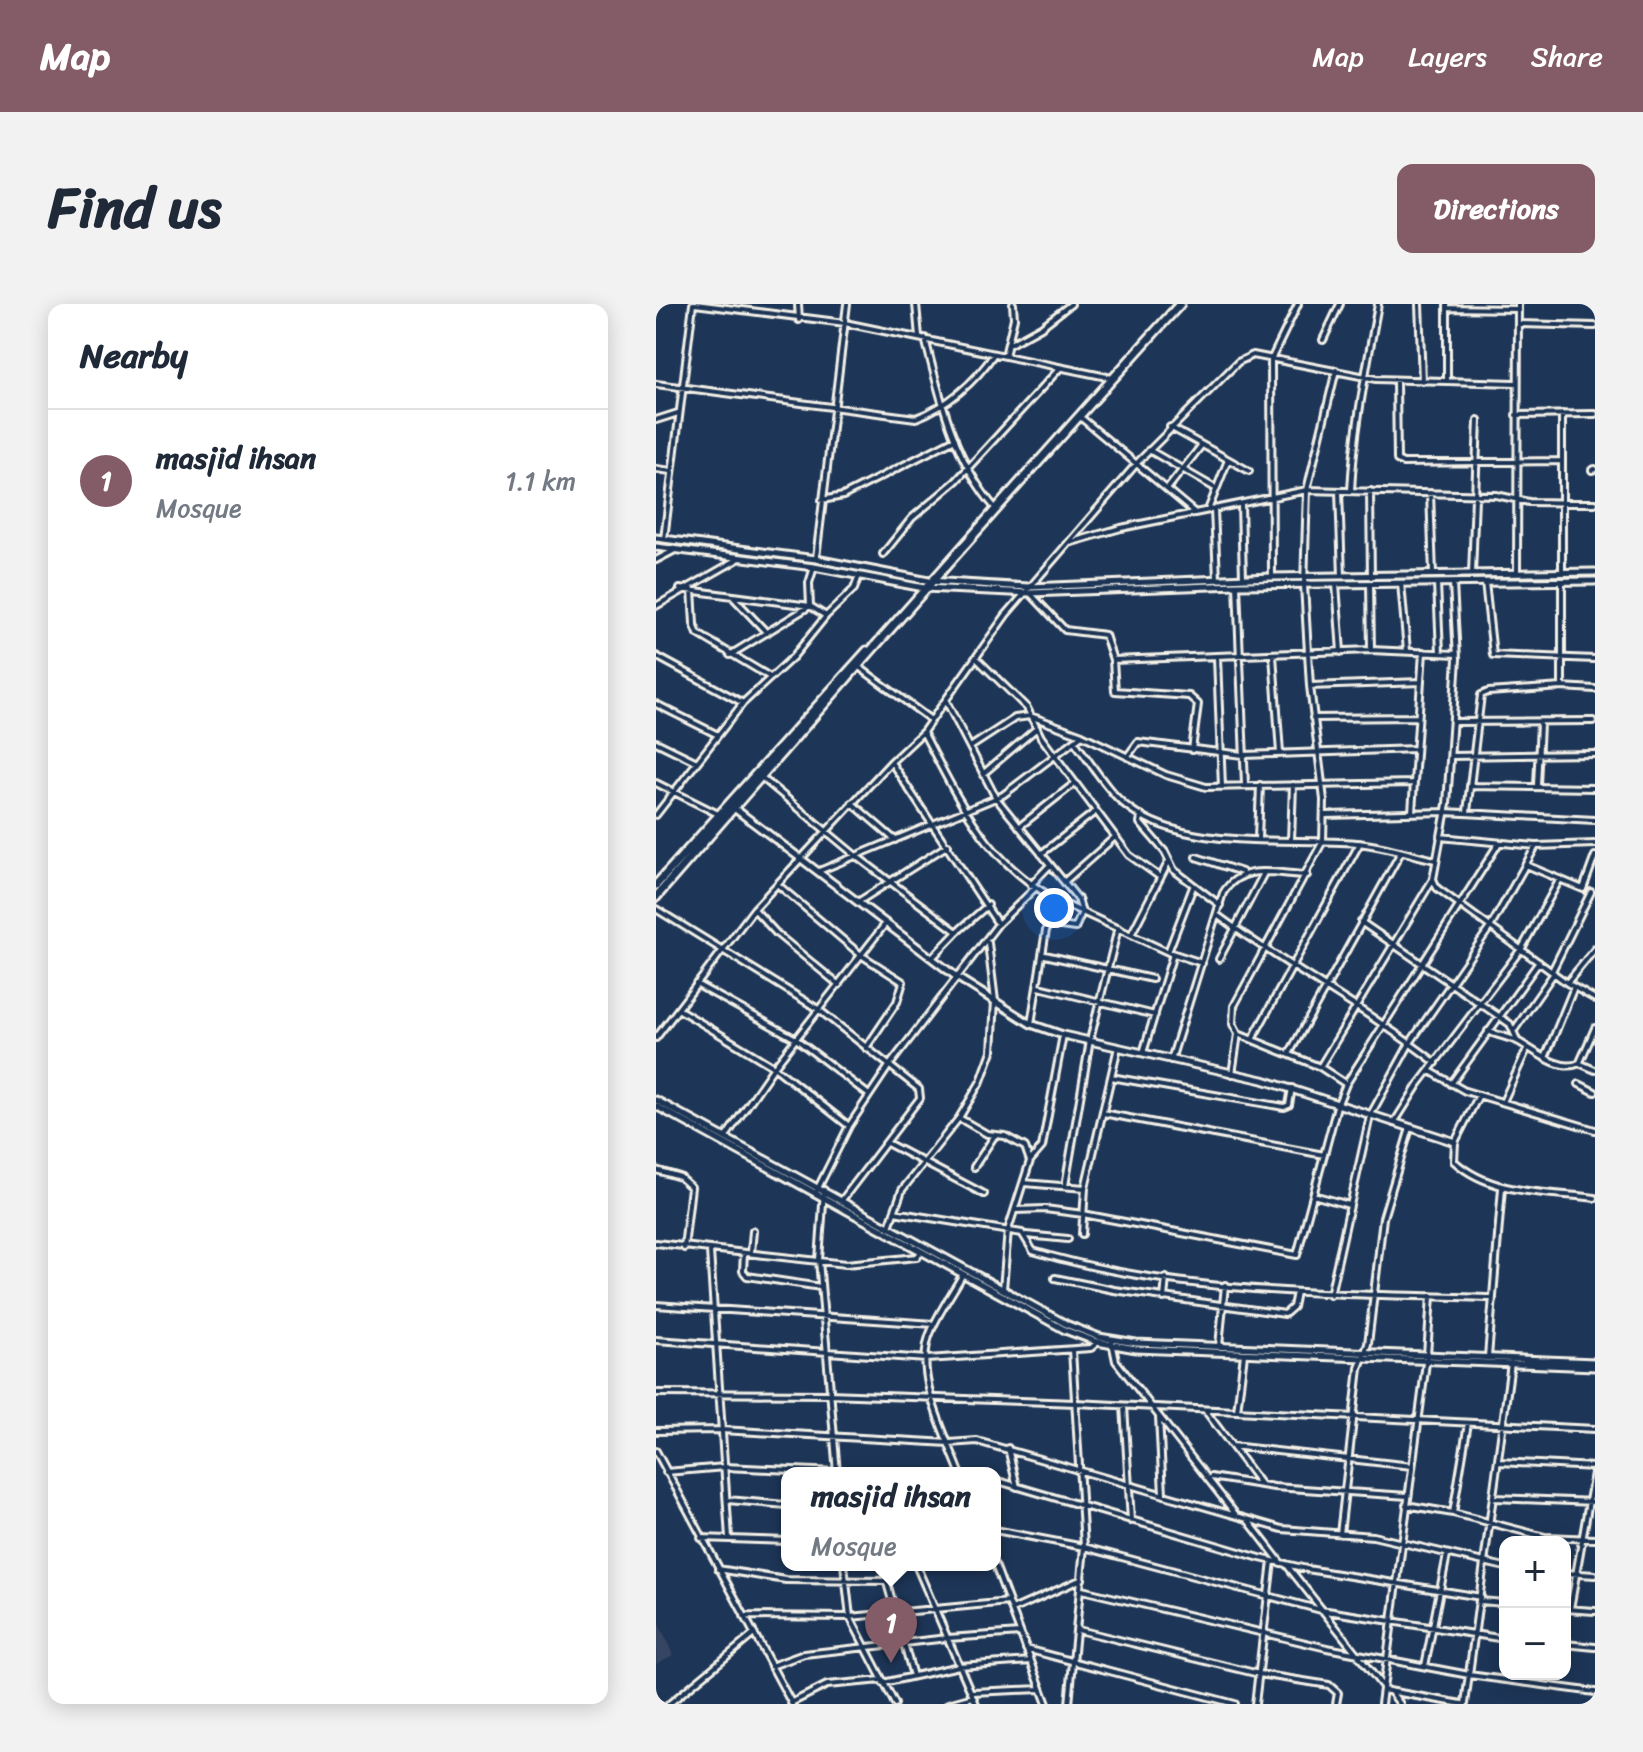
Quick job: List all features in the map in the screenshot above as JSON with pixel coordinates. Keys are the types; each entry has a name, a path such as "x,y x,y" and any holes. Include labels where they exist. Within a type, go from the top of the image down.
{"highway":[{"path":"656,897 859,667 926,584 1180,304"},
{"path":"656,885 883,636"}],"main road":[{"path":"656,538 816,559 926,584"},
{"path":"656,547 926,584 1028,591 1336,584 1433,575 1595,572"},
{"path":"1028,591 1272,577 1342,577 1401,583 1595,581"},
{"path":"734,808 958,978 1031,1024 1063,1035 1292,1088 1337,1106 1455,1142"},
{"path":"656,1103 820,1191 922,1251 1003,1289 1098,1340"},
{"path":"820,1191 842,1200 1065,1330 1098,1340 1511,1363 1595,1364"},
{"path":"1112,1343 1219,1346 1245,1350"},
{"path":"1427,1358 1488,1357 1595,1364"}],"street":[{"path":"664,539 681,386 694,304 799,320 845,323 1112,378"},
{"path":"743,304 743,311"},
{"path":"798,304 799,320"},
{"path":"810,606 809,583 816,559 847,304"},
{"path":"916,304 942,406 966,468 996,509"},
{"path":"1005,356 1010,344 1013,304"},
{"path":"1010,344 1041,327 1071,304"},
{"path":"1272,577 1269,497 1271,360 1298,304"},
{"path":"1323,340 1340,304"},
{"path":"1351,491 1353,440 1378,304"},
{"path":"1419,304 1423,382"},
{"path":"1447,381 1447,306 1518,306 1517,573"},
{"path":"1520,324 1595,326"},
{"path":"656,384 916,418 942,406 982,372 994,354"},
{"path":"656,1038 754,909 825,831 923,732 1028,591 1138,462 1238,362 1253,355 1365,378 1516,383"},
{"path":"883,554 912,518 966,468 1060,368"},
{"path":"1232,1074 1238,1034 1233,1024 1234,1006 1323,841 1325,815 1307,654 1304,585 1307,490 1314,448 1336,370"},
{"path":"1396,381 1397,460 1403,463 1562,461"},
{"path":"656,420 678,413"},
{"path":"1562,414 1562,573"},
{"path":"1516,415 1595,414"},
{"path":"1079,416 1138,462 1194,512"},
{"path":"1472,574 1478,420"},
{"path":"1170,427 1249,471"},
{"path":"822,500 843,496 955,439"},
{"path":"1168,489 1201,446"},
{"path":"1149,450 1215,488"},
{"path":"1217,579 1211,509 1215,488 1228,460"},
{"path":"656,469 671,471"},
{"path":"1070,543 1194,512 1307,490 1474,494 1516,500 1595,503"},
{"path":"1339,491 1342,577"},
{"path":"1370,491 1371,650"},
{"path":"1430,493 1433,575"},
{"path":"1241,504 1243,578"},
{"path":"656,560 675,550"},
{"path":"656,606 680,589 740,558"},
{"path":"656,815 743,703 793,657 826,616 854,589 859,576"},
{"path":"1562,581 1562,687"},
{"path":"1485,582 1493,655 1595,659"},
{"path":"1401,583 1407,651"},
{"path":"1437,583 1440,653"},
{"path":"1320,1067 1355,1004 1433,879 1451,756 1457,654 1453,583"},
{"path":"1336,584 1341,652"},
{"path":"1237,585 1245,785"},
{"path":"680,589 810,606 826,616"},
{"path":"692,589 695,630 730,655 770,677"},
{"path":"1028,591 1065,630 1105,635 1113,660 1115,691 1189,696 1198,704 1192,751"},
{"path":"730,595 768,634"},
{"path":"730,655 810,606"},
{"path":"1113,660 1371,650 1457,654"},
{"path":"1412,812 1423,652"},
{"path":"1273,655 1280,753"},
{"path":"656,656 743,703"},
{"path":"1217,657 1222,787"},
{"path":"976,658 1010,688 1055,756 1129,855 1160,877"},
{"path":"859,667 931,720"},
{"path":"1310,686 1421,682"},
{"path":"1466,813 1483,693 1562,687 1595,689"},
{"path":"946,701 972,746 996,798 1078,899 1082,912 1075,928 1047,924 1042,944 1045,955 1031,1024"},
{"path":"656,704 718,735"},
{"path":"972,746 1015,718 1030,716 1082,735 1166,775 1206,787 1414,783"},
{"path":"1313,718 1418,717"},
{"path":"1453,722 1540,724 1593,721"},
{"path":"1537,786 1540,724"},
{"path":"984,773 1037,728"},
{"path":"923,732 964,812 989,846 1033,886 1055,902 1132,933 1170,953 1202,963"},
{"path":"819,871 996,798 1082,735"},
{"path":"1074,741 1126,806 1141,815 1183,830 1258,839 1360,843 1435,860"},
{"path":"656,742 697,762"},
{"path":"1127,757 1138,742 1243,755 1416,749"},
{"path":"1451,756 1595,754"},
{"path":"891,762 998,924"},
{"path":"761,777 855,855 957,932"},
{"path":"656,783 718,814"},
{"path":"1019,827 1075,783"},
{"path":"1258,839 1260,785"},
{"path":"1291,840 1293,785"},
{"path":"1470,786 1595,788"},
{"path":"852,803 895,840"},
{"path":"1041,854 1096,811"},
{"path":"1325,815 1445,812 1595,820"},
{"path":"1141,815 1140,823 1169,861 1193,887 1220,905"},
{"path":"1064,882 1115,837"},
{"path":"1440,837 1536,846 1595,844"},
{"path":"1253,1038 1360,843"},
{"path":"1015,1210 1045,1209 1083,1214 1294,1257 1300,1250 1337,1106 1346,1084 1499,843"},
{"path":"858,902 948,845"},
{"path":"1330,1295 1370,1116 1410,1043 1491,926 1536,846"},
{"path":"1289,1054 1401,852"},
{"path":"1583,889 1595,856"},
{"path":"1196,857 1242,872 1307,875"},
{"path":"1132,933 1169,861"},
{"path":"837,1467 819,1260 820,1191 849,1126 889,1066 988,941 998,924 1050,865"},
{"path":"1515,1029 1553,972 1593,893 1526,865"},
{"path":"1171,1060 1220,905 1232,879 1242,872"},
{"path":"1219,959 1264,873"},
{"path":"1433,879 1437,888 1567,983 1595,999"},
{"path":"1394,1123 1522,948 1560,879"},
{"path":"777,884 861,955 903,982 897,1002 866,1048"},
{"path":"1143,1053 1170,953 1193,887"},
{"path":"932,958 988,905"},
{"path":"656,909 818,1009 921,1093 842,1200"},
{"path":"754,909 777,934 839,985"},
{"path":"1217,915 1263,949 1326,984 1385,1023 1436,1063"},
{"path":"1361,922 1498,1016 1515,1029 1517,1040"},
{"path":"724,1139 774,1067 886,923"},
{"path":"1065,1186 1098,1001 1118,928"},
{"path":"888,1227 902,1190 959,1118 981,1081 992,1051 995,1001 988,941"},
{"path":"1567,983 1595,949"},
{"path":"1045,955 1152,979"},
{"path":"1588,956 1595,960"},
{"path":"1451,1084 1539,962"},
{"path":"696,984 796,1039 869,1095"},
{"path":"1039,987 1155,1015"},
{"path":"1545,1058 1574,987"},
{"path":"678,1009 774,1067 849,1126"},
{"path":"1579,1063 1595,1028"},
{"path":"1488,1031 1517,1040 1545,1058 1569,1066 1579,1063 1595,1070"},
{"path":"1238,1034 1320,1067 1346,1084"},
{"path":"1003,1289 1007,1282 1004,1251 1008,1230 1030,1161 1042,1147 1063,1035"},
{"path":"1082,1234 1085,1188 1118,1047"},
{"path":"1503,1102 1527,1049"},
{"path":"1430,1071 1451,1084 1479,1095 1595,1130"},
{"path":"1111,1077 1284,1107 1289,1105 1292,1088"},
{"path":"1579,1084 1595,1092"},
{"path":"1479,1095 1455,1142 1454,1161 1474,1176 1502,1187 1595,1198"},
{"path":"1103,1113 1324,1155"},
{"path":"959,1118 987,1134 1005,1136 1025,1147 1030,1161"},
{"path":"1340,1534 1383,1218 1410,1128"},
{"path":"974,1167 995,1135"},
{"path":"886,1143 984,1194"},
{"path":"656,1170 680,1177 691,1187 684,1248"},
{"path":"1023,1183 1085,1188"},
{"path":"1488,1357 1502,1187"},
{"path":"1313,1195 1349,1205"},
{"path":"894,1212 1026,1235 1068,1239"},
{"path":"751,1253 753,1231"},
{"path":"1026,1235 1028,1248 1033,1251 1118,1273 1330,1295 1493,1298"},
{"path":"656,1243 846,1264 917,1257 922,1251"},
{"path":"710,1251 729,1538"},
{"path":"744,1253 743,1271 747,1276 821,1287"},
{"path":"958,1467 933,1399 927,1345 934,1324 965,1272"},
{"path":"1055,1278 1164,1298 1285,1314 1293,1307 1296,1292"},
{"path":"1164,1298 1166,1278"},
{"path":"1219,1346 1225,1285"},
{"path":"1381,1704 1427,1358 1431,1296"},
{"path":"656,1305 823,1314 934,1324"},
{"path":"656,1340 927,1359 1091,1348 1098,1340"},
{"path":"1112,1343 1116,1361 1236,1515"},
{"path":"1069,1704 1084,1547 1072,1350"},
{"path":"1237,1411 1245,1350"},
{"path":"1246,1517 1383,1689 1463,1704 1491,1524 1511,1363"},
{"path":"656,1393 829,1394 1076,1403 1595,1429"},
{"path":"1124,1406 1131,1521"},
{"path":"1205,1410 1261,1485"},
{"path":"1159,1415 1163,1494"},
{"path":"1453,1513 1468,1423"},
{"path":"656,1431 721,1430 949,1443 977,1441 1282,1529 1373,1536 1499,1566"},
{"path":"1232,1446 1412,1466"},
{"path":"1008,1448 1017,1487"},
{"path":"656,1451 792,1703 827,1685 883,1681 959,1666 1031,1661"},
{"path":"1499,1462 1595,1467 1593,1502 1567,1608"},
{"path":"666,1472 725,1467 781,1470"},
{"path":"1209,1477 1261,1485 1408,1496"},
{"path":"1001,1482 1284,1564 1499,1602"},
{"path":"1494,1498 1593,1502"},
{"path":"727,1500 781,1504"},
{"path":"1406,1505 1453,1513 1545,1537 1595,1539"},
{"path":"1001,1531 1084,1547 1321,1610 1499,1638"},
{"path":"701,1538 781,1541"},
{"path":"1425,1666 1447,1555"},
{"path":"1255,1704 1272,1561"},
{"path":"718,1569 786,1580 845,1583 888,1581"},
{"path":"844,1571 850,1617 895,1704"},
{"path":"884,1571 913,1676"},
{"path":"919,1571 976,1704"},
{"path":"997,1571 1047,1704"},
{"path":"1571,1574 1595,1575"},
{"path":"1012,1610 1082,1579"},
{"path":"1082,1590 1264,1634 1386,1659 1469,1675 1595,1692"},
{"path":"744,1616 850,1617 1009,1602"},
{"path":"1571,1609 1595,1611"},
{"path":"1078,1630 1259,1674 1335,1687 1336,1704"},
{"path":"771,1666 804,1654 1020,1633"},
{"path":"669,1704 754,1634"},
{"path":"1571,1645 1595,1647"},
{"path":"1026,1649 1235,1704"},
{"path":"948,1704 972,1694 1041,1689"},
{"path":"1391,1692 1400,1704"}],"shaded area":[{"path":"656,1617 673,1655 656,1664"}],"place":[{"name":"masjid ihsan","path":"891,1663"}]}
